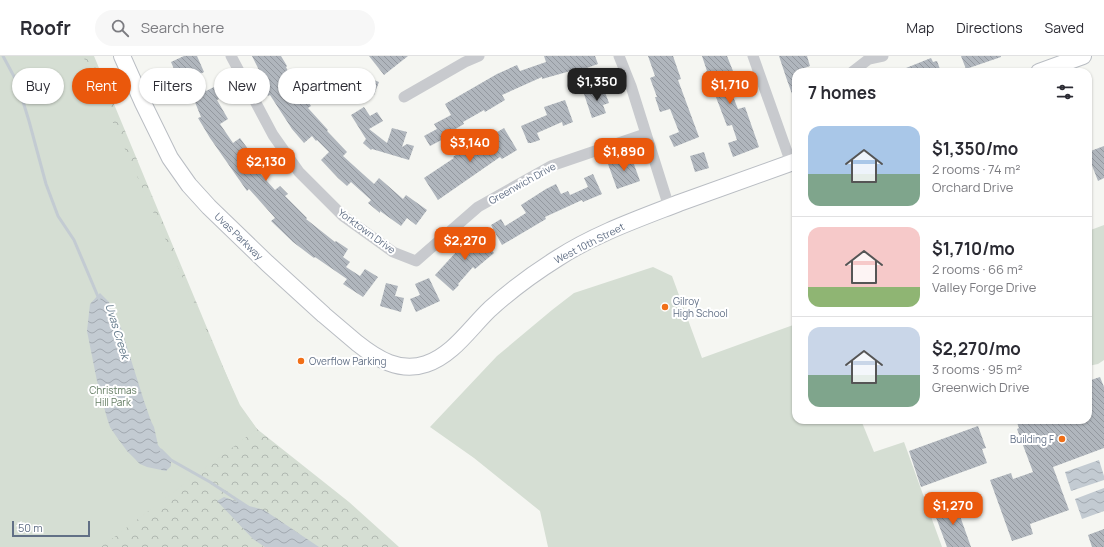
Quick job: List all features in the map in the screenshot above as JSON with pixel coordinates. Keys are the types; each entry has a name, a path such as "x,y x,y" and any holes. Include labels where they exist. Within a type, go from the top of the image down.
{"street":[{"name":"Uvas Parkway","path":"122,56 170,158 188,185 295,289 357,343 384,361 400,366 409,366"},
{"name":"Yorktown Drive","path":"231,56 274,135 299,172 343,216 394,252 416,261"},
{"path":"404,97 465,62 479,56"},
{"path":"619,56 631,86 669,207"},
{"path":"753,56 792,159"},
{"path":"857,68 868,58 883,56"},
{"path":"1050,68 1083,56"},
{"name":"Greenwich Drive","path":"416,261 478,207 551,166 645,134"},
{"name":"West 10th Street","path":"409,366 426,364 442,356 450,350 489,310 531,276 560,257 605,233 669,207 792,162"}],"green space":[{"name":"Christmas Hill Park","path":"0,56 94,56 99,68 72,68 72,104 114,104 239,405 257,429 349,502 399,547 74,547"},
{"name":"Christmas Hill Park","path":"0,56 83,56 88,68 72,68 72,104 105,104 240,405 257,429 101,547 0,547"},
{"path":"1104,225 1104,360 1098,364 1092,365 1092,230"},
{"name":"Gilroy High School","path":"653,267 672,276 702,358 792,325 792,424 863,424 874,452 904,442 942,547 548,547 540,511 474,458 430,427 497,356 574,293"}],"water":[{"path":"100,293 109,302 115,320 121,328 144,401 154,427 158,445 171,462 171,466 166,471 140,464 127,451 110,427 97,381 87,331 90,304"},
{"path":"1099,460 1104,480 1071,491 1065,472"},
{"path":"1104,488 1104,511 1082,519 1075,499"},
{"path":"224,497 264,510 319,547 265,547 253,539 217,501"}],"building":[{"path":"184,56 197,56 202,68 174,68 171,62"},
{"path":"252,56 281,56 287,66 286,68 278,68 278,104 310,104 311,106 308,108 347,152 343,156 374,184 379,178 403,199 406,195 427,210 416,225 407,218 401,226 380,211 380,213 368,203 371,200 351,182 347,186 338,178 321,160 329,152 312,136 304,143 292,129 270,95 270,68 258,68"},
{"path":"369,56 408,56 384,75"},
{"path":"544,56 595,56 598,64 575,72 574,70 542,79 542,77 502,95 505,100 485,112 484,110 463,122 464,124 452,131 453,134 430,146 424,136 437,129 434,124 451,115 445,104 497,74 517,65 520,71 546,62"},
{"path":"648,56 673,56 681,79 678,80 699,137 674,147 669,136 679,132 670,109 660,112 655,97 657,97 650,78 655,76"},
{"path":"702,56 727,56 735,76 726,79 738,109 745,107 759,147 733,157 728,143 737,140 732,125 727,126 706,71"},
{"path":"779,56 807,56 810,66 804,68 792,68 792,94"},
{"path":"961,56 1001,56 969,68 966,68"},
{"path":"931,58 933,62 937,61 940,68 906,68"},
{"path":"376,81 379,82 376,90"},
{"path":"214,87 214,104 219,104 228,119 220,124 233,143 240,138 261,167 257,170 275,190 280,186 288,194 285,196 307,218 306,219 335,242 336,241 348,249 343,257 350,262 346,267 360,276 365,269 378,277 363,297 343,284 347,279 315,257 314,258 293,242 271,221 275,218 249,189 247,191 210,138 198,118 201,117 196,104 206,104 206,91"},
{"path":"603,87 609,103 603,105 606,113 592,118 584,94"},
{"path":"565,100 573,122 563,126 562,122 537,133 540,140 528,143 521,126 547,115 544,107"},
{"path":"364,107 370,116 377,112 383,121 369,129 387,143 392,128 407,132 402,147 407,144 414,146 409,160 372,149 371,150 363,143 366,139 351,115"},
{"path":"504,128 517,150 502,159 500,157 438,200 424,178 475,142 477,144"},
{"path":"1104,146 1104,178 1098,181 1092,165 1092,150"},
{"path":"704,152 709,168 695,172 690,156"},
{"path":"631,156 640,181 617,189 608,164"},
{"path":"593,174 602,194 583,202 582,200 545,217 546,219 502,245 491,225 501,219 505,226 526,213 521,205 556,184 561,194 568,191 570,195 588,187 584,178"},
{"path":"477,232 494,253 475,269 473,267 453,291 435,275 459,249 458,248"},
{"path":"429,278 440,301 416,312 410,299 420,295 415,284"},
{"path":"386,283 398,286 395,296 404,298 401,312 380,306"},
{"name":"Building F","path":"1100,377 1104,387 1104,448 1053,467 1069,510 1030,524 1033,534 1012,541 990,480 1011,473 1013,479 1033,472 1017,429 1019,428 1018,424 1092,424 1092,380"},
{"path":"978,426 986,448 982,449 987,463 921,487 909,451"},
{"path":"956,504 957,508 965,505 968,513 960,516 971,547 947,547 934,512"},
{"path":"1104,529 1104,547 1092,547 1088,535"}],"waterway":[{"name":"Uvas Creek","path":"3,56 17,82 46,184 58,216 74,240 99,299"},
{"name":"Uvas Creek","path":"161,450 171,460 210,482 248,507"}],"place":[{"name":"Gilroy High School","path":"665,307"},
{"name":"Overflow Parking","path":"301,361"},
{"name":"Building F","path":"1062,439"}]}
